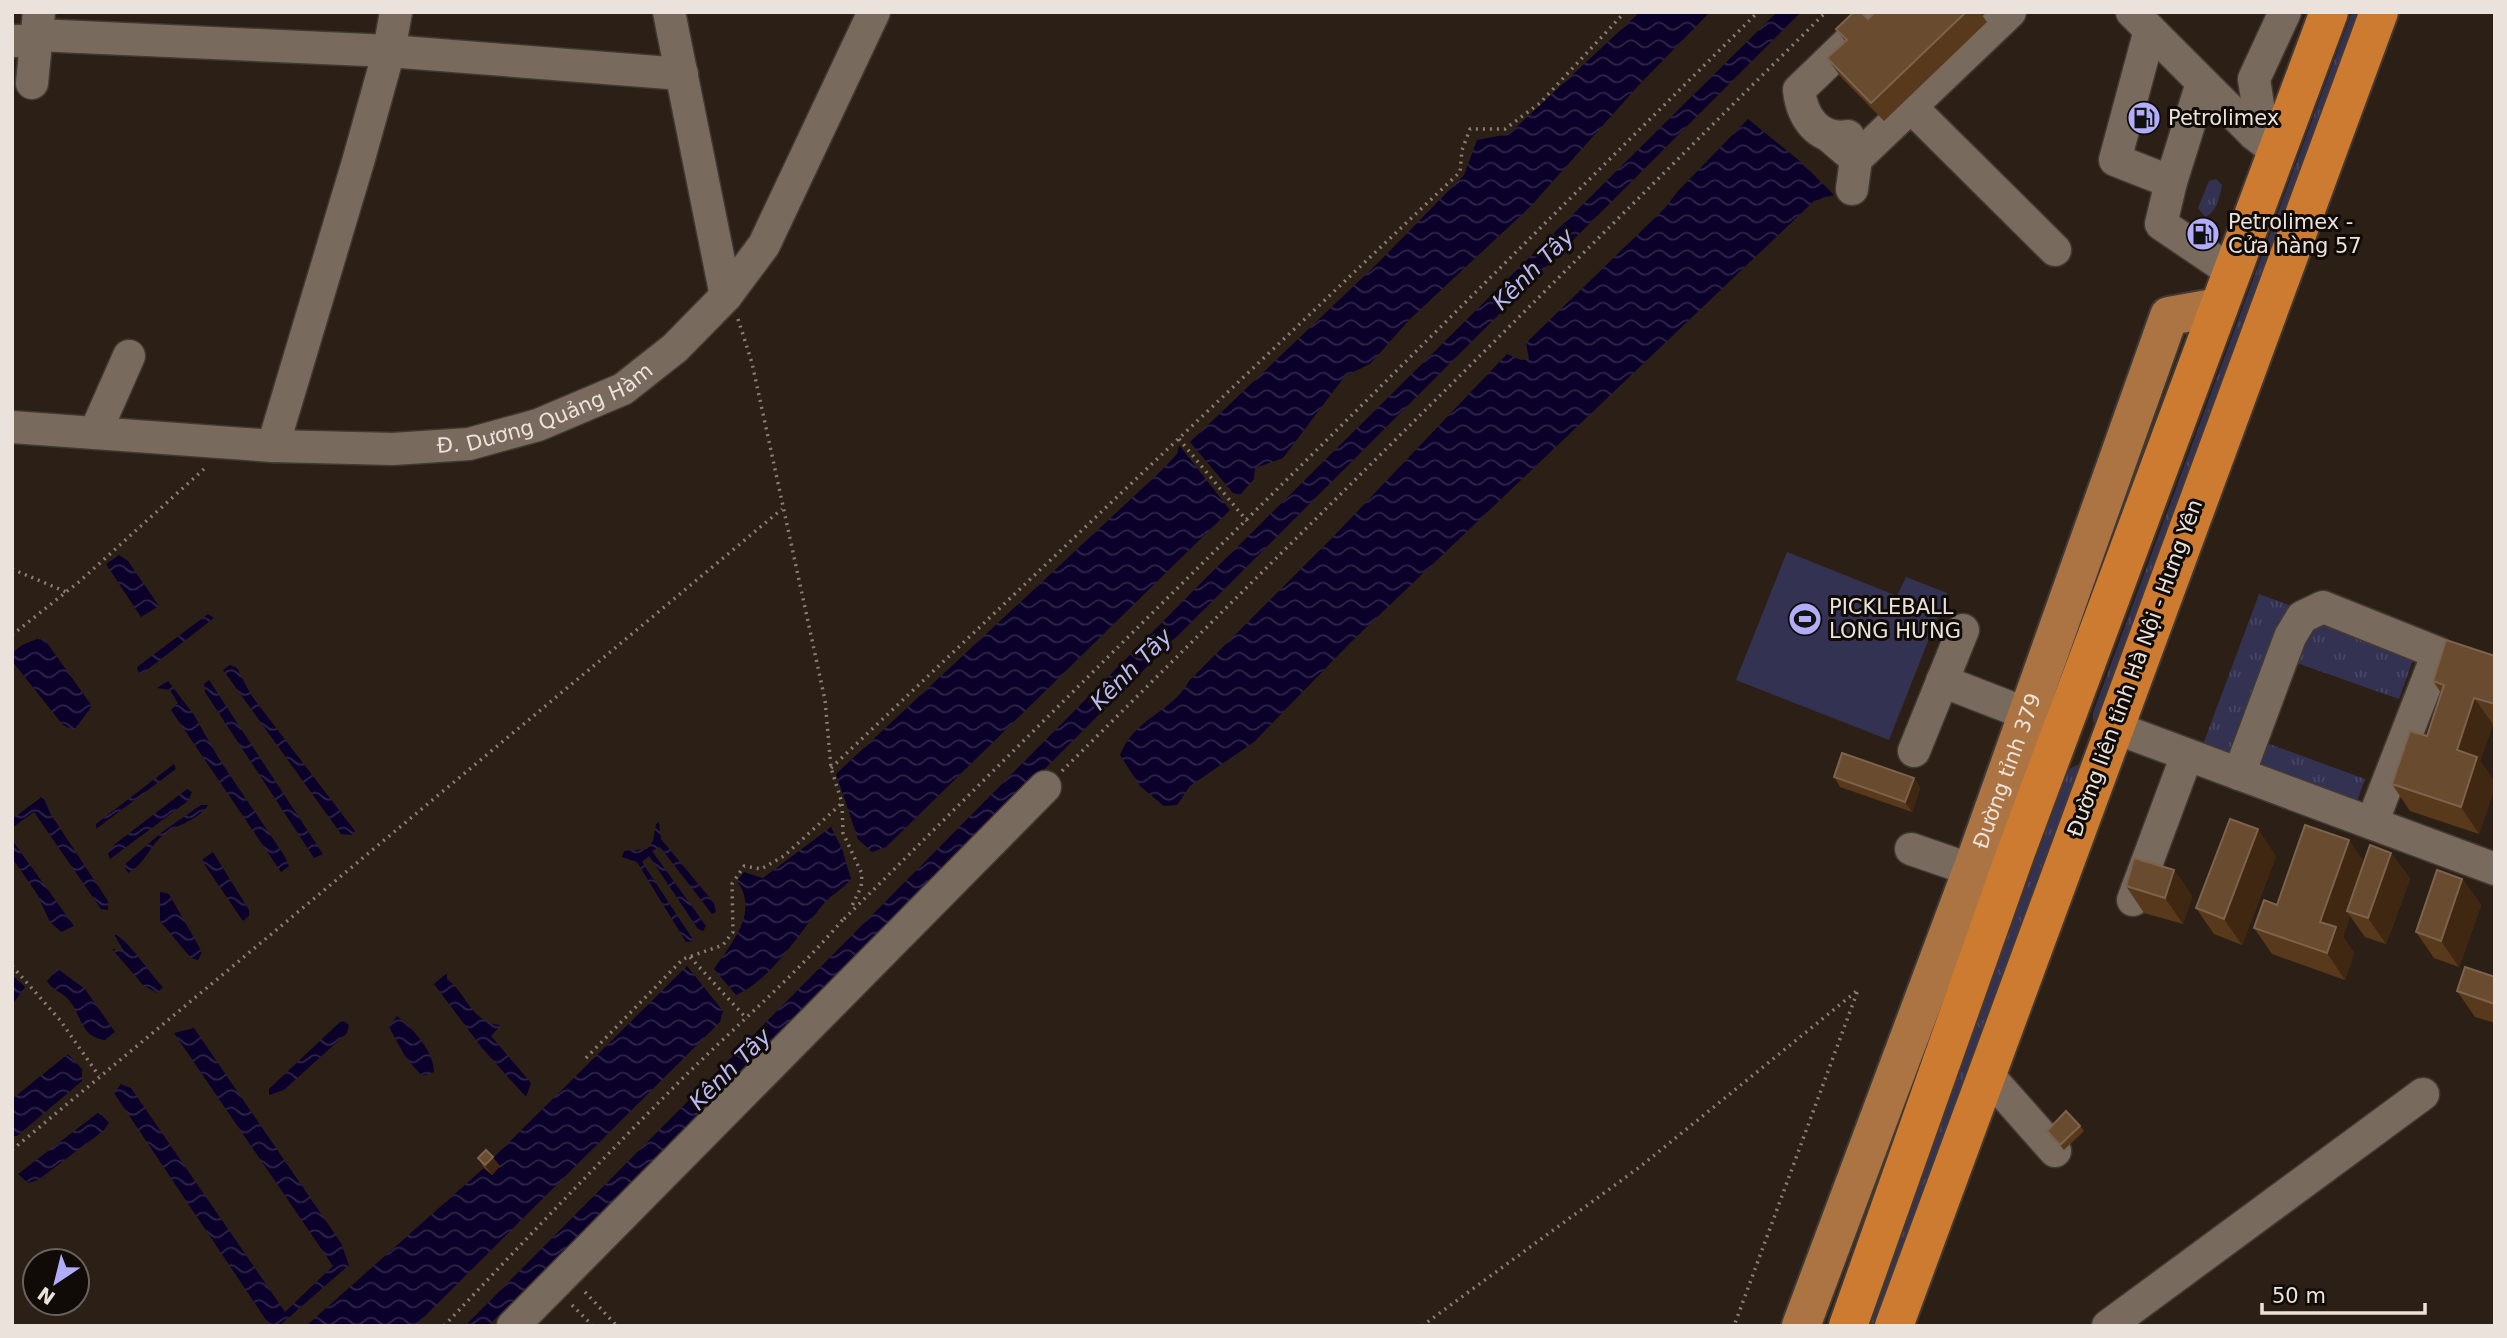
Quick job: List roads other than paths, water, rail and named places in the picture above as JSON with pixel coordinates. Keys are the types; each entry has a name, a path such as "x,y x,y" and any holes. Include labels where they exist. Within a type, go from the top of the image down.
{"highway":[{"path":"1848,1326 1988,876 2060,733 2226,289 2266,143 2329,12"},
{"name":"Đường liên tỉnh Hà Nội - Hưng Yên","path":"1894,1326 2107,742 2379,12"},
{"path":"2060,733 2107,742"}],"main road":[{"name":"Đường tỉnh 379","path":"1801,1326 1988,876 2027,714 2169,316 2226,289"},
{"path":"2027,714 2060,733"},
{"path":"1821,1273 1861,1288"}],"street":[{"path":"273,446 389,51 396,12"},
{"path":"669,12 726,296"},
{"name":"Đ. Dương Quảng Hàm","path":"12,427 273,446 393,449 469,444 538,425 623,389 675,348 726,296 764,245 788,201 874,12"},
{"path":"1880,12 1799,90 1806,119 1828,135 1854,174 1911,107 2010,12"},
{"path":"2266,143 2254,79 2285,12"},
{"path":"2141,21 2266,143"},
{"path":"2141,21 2115,160 2171,181"},
{"path":"32,83 29,30 389,51 682,74"},
{"path":"2202,82 2171,181 2161,224 2226,289"},
{"path":"1911,107 2055,250"},
{"path":"1828,135 1855,135 1877,118"},
{"path":"95,433 129,356"},
{"path":"2239,774 2290,637 2301,617 2323,607 2449,657 2372,823"},
{"path":"1914,751 1963,630"},
{"path":"1942,681 2027,714"},
{"path":"2107,742 2187,755 2495,869"},
{"path":"2133,900 2187,755"},
{"path":"513,1326 1045,788"},
{"path":"1912,849 1988,876"},
{"path":"1986,1073 2055,1151"},
{"path":"2108,1326 2423,1094"}],"water":[{"path":"1640,12 1710,12 1638,86 1530,207 1410,319 1370,364 1345,376 1283,458 1255,468 1254,479 1240,495 1233,493 1190,442 1379,262 1464,175 1477,140 1509,134"},
{"name":"Kênh Tây","path":"1777,12 1801,12 488,1326 465,1326 1203,581"},
{"path":"1748,119 1801,162 1834,195 1814,201 1351,642 1254,742 1190,786 1177,805 1164,806 1140,786 1120,755 1134,732 1182,692 1189,681 1333,537 1507,354 1521,360 1529,359 1526,343 1665,208"},
{"path":"1179,445 1230,510 886,847 872,852 858,839 836,774 1161,471 1177,454"},
{"path":"119,555 128,561 159,606 141,617 106,564"},
{"path":"208,614 214,618 143,673 138,672 137,667"},
{"path":"37,639 45,640 92,706 74,730 63,725 12,661 17,649"},
{"path":"230,665 237,668 251,695 355,831 352,835 341,834 223,670"},
{"path":"209,680 323,854 314,858 205,692 204,684"},
{"path":"168,681 194,715 219,759 284,855 289,866 281,872 171,710 178,703 170,690 157,688"},
{"path":"174,764 176,769 96,829 96,824"},
{"path":"187,789 192,792 188,801 110,859 108,853 115,844"},
{"path":"43,796 50,813 108,901 108,910 101,909 34,812 12,828 12,819"},
{"path":"201,805 208,805 197,816 164,835 128,873 124,865 162,832"},
{"path":"659,822 661,839 714,903 716,912 712,914 660,847 652,851 706,926 703,931 698,929 649,856 642,862 694,941 686,942 637,862 622,857 624,851 647,849 653,841 656,824"},
{"path":"831,827 842,849 851,879 826,901 774,966 749,988 736,995 714,969 735,938 744,916 746,904 737,881 744,872 763,878"},
{"path":"12,840 74,926 61,932 50,922 37,894 12,858"},
{"path":"213,852 249,910 249,916 243,921 204,864 203,859"},
{"path":"160,892 169,894 202,952 198,960 191,958 160,921"},
{"path":"113,933 132,949 163,987 157,993 143,985 112,949 124,951"},
{"path":"687,966 723,1011 720,1022 415,1326 306,1326 484,1168 491,1174 492,1159"},
{"path":"58,969 85,989 115,1032 105,1040 86,1030 69,1000 47,981"},
{"path":"447,973 447,979 476,1014 491,1023 501,1025 491,1036 531,1083 526,1097 482,1048 434,984"},
{"path":"12,975 25,987 12,1005"},
{"path":"397,1016 426,1048 434,1072 422,1076 406,1058 389,1027"},
{"path":"342,1020 349,1025 347,1033 284,1090 269,1095 269,1089"},
{"path":"194,1028 341,1243 349,1265 279,1326 268,1323 114,1093 121,1084 131,1088 285,1312 333,1266 174,1033"},
{"path":"68,1054 82,1069 82,1081 17,1136 12,1136 12,1099"},
{"path":"99,1112 109,1123 103,1131 38,1180 28,1183 18,1174"}],"place":[{"name":"Petrolimex","path":"2144,118"},
{"name":"Petrolimex - Cửa hàng 57","path":"2203,234"},
{"name":"PICKLEBALL LONG HƯNG","path":"1805,619"}]}
